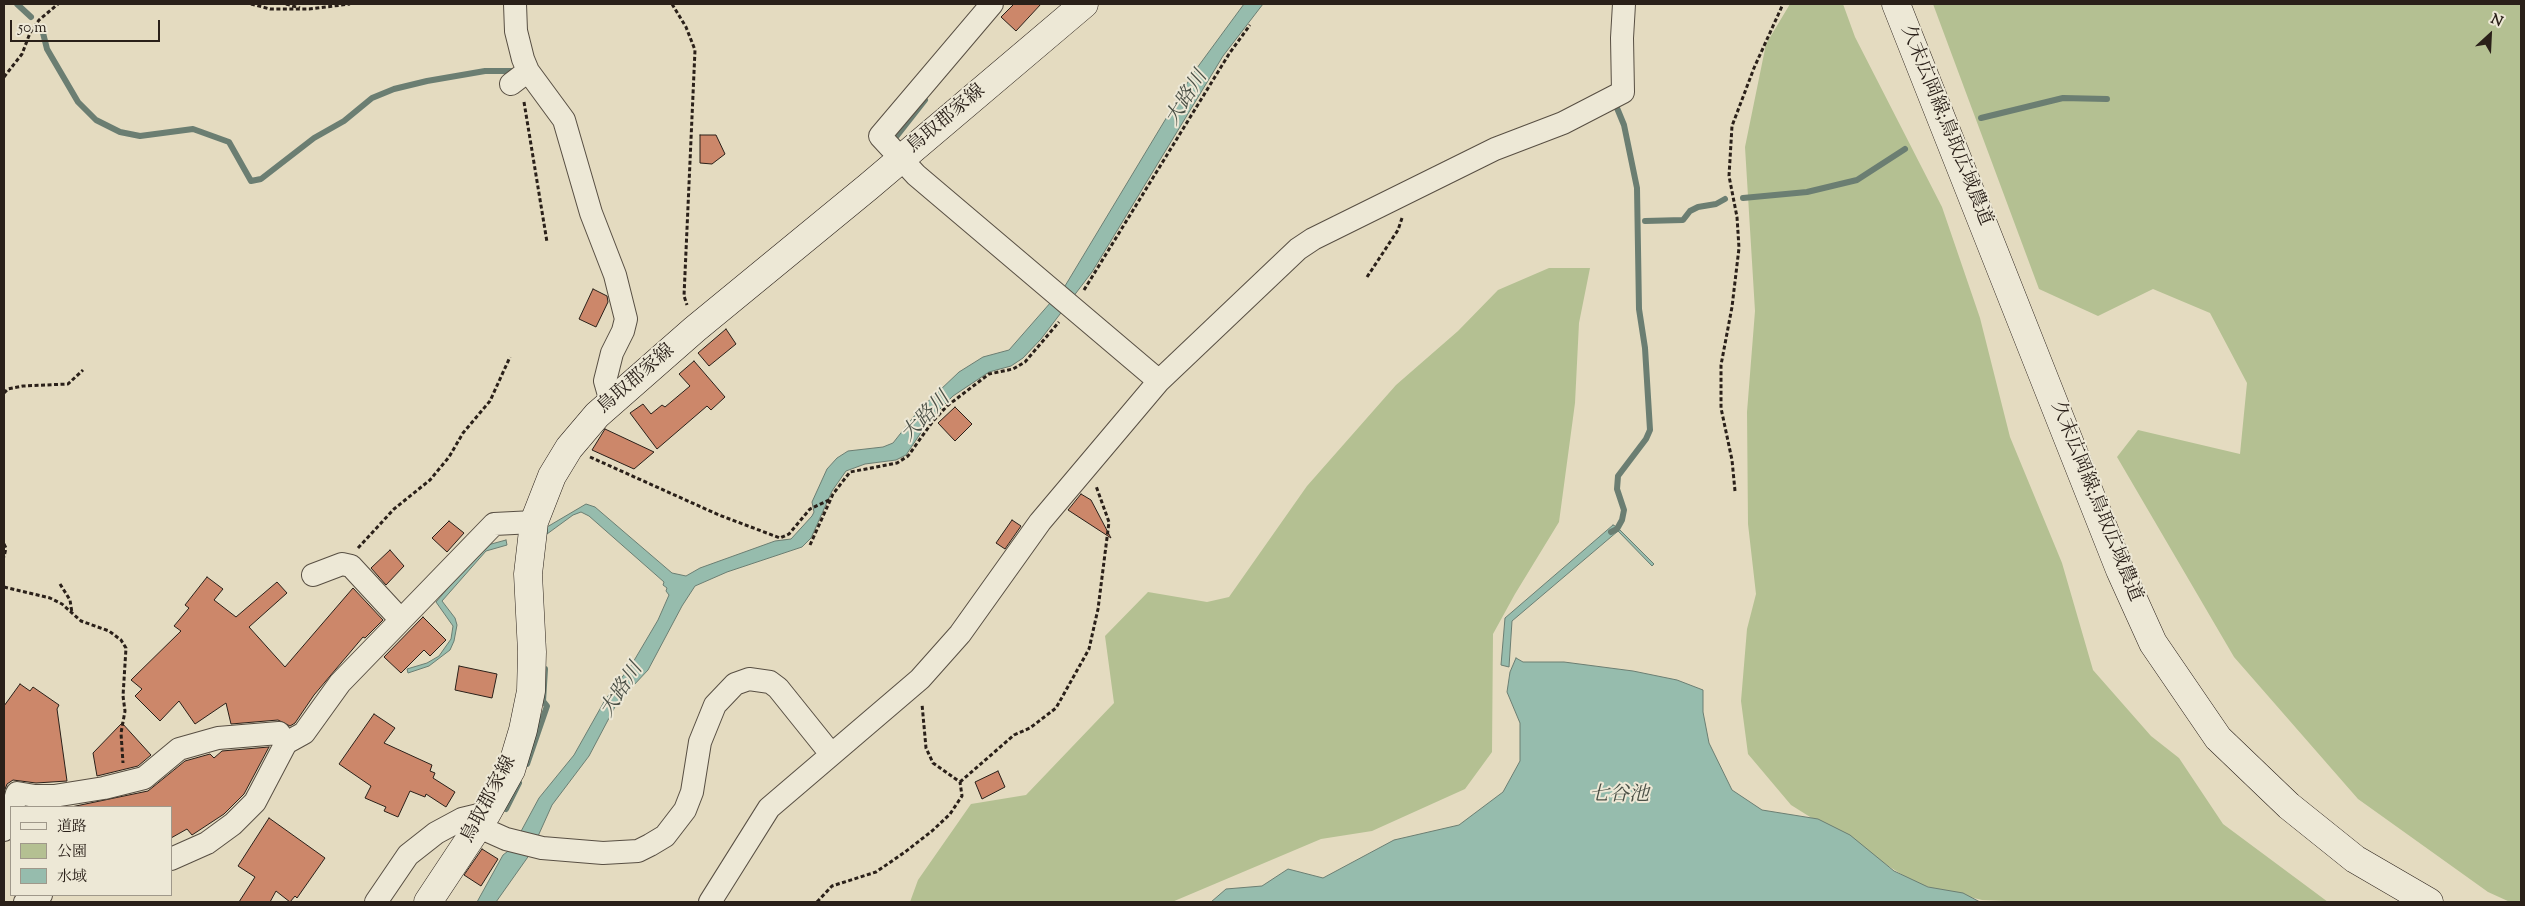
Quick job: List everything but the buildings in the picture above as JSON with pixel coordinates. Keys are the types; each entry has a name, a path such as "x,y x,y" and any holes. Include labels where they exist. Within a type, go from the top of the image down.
{"main road":[{"name":"鳥取郡家線","path":"428,902 483,820 511,770 523,730 531,691 532,652 528,574 534,522 552,476 569,448 597,415 695,329 901,159 1084,4"},
{"name":"久末広岡線;鳥取広域農道","path":"1896,4 2120,570 2153,643 2218,738 2289,806 2354,859 2430,902"}],"street":[{"path":"515,4 519,78 564,120 592,213 615,275 626,319 623,331 612,353 604,381 611,402"},
{"path":"992,4 880,136 916,175 1159,381"},
{"path":"710,902 769,808 920,679 960,634 1040,522 1159,381 1298,249 1313,239 1495,149 1563,123 1623,92 1622,38 1624,4"},
{"path":"172,859 207,843 233,824 255,802 286,743 304,733 340,682 494,524 534,522"},
{"path":"313,575 346,565 351,566 401,620"},
{"path":"376,902 408,855 436,833 462,819 483,820 506,839 542,848 603,853 638,851 650,846 665,836 685,810 692,792 700,742 715,705 735,684 749,679 770,682 778,688 831,754"},
{"path":"13,806 17,792 35,796 54,796 144,778 179,749 218,738 279,733 286,743"},
{"path":"4,830 10,817"},
{"path":"25,902 39,896"}],"path":[{"path":"4,77 22,54 30,33 39,20 58,4"},
{"path":"251,4 270,9 305,9 350,4"},
{"path":"286,4 305,9"},
{"path":"672,4 686,27 695,50 684,296 695,329"},
{"path":"1735,491 1732,460 1721,408 1721,365 1732,307 1739,248 1737,217 1729,176 1732,126 1754,68 1783,4"},
{"path":"519,78 547,242"},
{"path":"1367,277 1398,230 1411,192"},
{"path":"346,565 394,509 430,480 449,457 463,433 490,401 510,357"},
{"path":"4,393 8,389 68,384 83,370"},
{"path":"569,448 719,515 780,538 789,534 810,508 831,499"},
{"path":"960,782 972,774 1014,735 1030,728 1056,708 1089,649 1098,609 1109,522 1087,467"},
{"path":"4,544 6,548 4,557"},
{"path":"60,584 70,600 72,614"},
{"path":"4,587 50,598 62,604 81,622 116,635 126,648 122,696 125,711 121,732 127,782"},
{"path":"817,902 832,886 876,872 932,831 950,814 962,796 960,782 933,763 926,748 920,679"}],"green space":[{"path":"1790,4 1843,4 1855,37 1942,207 1980,318 2010,437 2062,563 2093,670 2151,736 2179,758 2223,824 2328,902 2029,902 1982,900 1917,884 1791,805 1748,754 1741,701 1747,629 1756,594 1748,524 1747,412 1755,311 1745,147 1766,44"},
{"path":"1933,4 2521,4 2521,902 2510,902 2488,892 2358,799 2234,657 2117,457 2138,430 2240,454 2247,383 2210,313 2153,289 2098,316 2039,289"},
{"path":"1549,268 1590,268 1579,323 1575,403 1559,522 1493,634 1492,752 1465,789 1372,831 1321,839 1172,902 910,902 918,880 971,804 1026,795 1114,703 1105,636 1148,592 1207,602 1229,597 1307,486 1396,385 1458,331 1498,290"}],"water":[{"name":"大路川","path":"1244,4 1263,4 1223,56 1092,272 1041,339 1023,358 1011,366 989,372 953,396 930,419 906,455 896,460 865,464 846,471 832,491 811,538 802,547 727,572 695,586 682,606 648,670 617,703 589,756 552,805 530,854 496,902 477,902 503,855 512,848 539,798 574,755 605,700 632,664 658,620 669,595 666,591 667,588 663,585 664,582 589,516 581,512 573,515 547,534 547,527 586,504 595,507 672,573 686,576 700,568 775,541 791,539 812,516 814,512 812,502 827,469 837,458 848,451 883,447 893,443 919,410 959,372 983,357 1009,350 1065,286 1194,72"},
{"path":"1613,525 1654,564 1652,566 1618,531 1512,621 1509,667 1501,665 1505,618"},
{"path":"506,540 507,545 486,551 442,601 455,618 457,625 450,650 429,666 408,673 407,669 427,663 439,656 451,639 453,626 436,602 484,546"},
{"name":"七谷池","path":"1516,658 1523,662 1564,662 1633,671 1677,680 1703,690 1703,712 1709,743 1732,790 1762,810 1818,819 1850,835 1894,871 1928,887 1963,893 1980,902 1211,902 1226,889 1262,886 1288,869 1323,878 1394,840 1459,825 1503,792 1520,761 1520,723 1507,692 1510,672"}],"waterway":[{"path":"17,4 31,17"},
{"path":"42,29 47,49 78,102 96,120 120,132 140,136 193,129 229,142 251,181 261,179 314,138 344,121 372,98 394,89 427,81 485,71 516,71"},
{"path":"1981,118 2063,98 2107,99"},
{"path":"896,137 925,100"},
{"path":"1611,532 1617,529 1622,520 1624,510 1617,489 1618,476 1646,439 1650,430 1645,348 1639,309 1637,188 1624,125 1617,108"},
{"path":"1743,198 1807,192 1857,180 1905,149"},
{"path":"1645,221 1683,220 1690,211 1698,207 1716,204 1725,199"},
{"path":"527,764 547,706 543,701 545,669"},
{"path":"506,809 519,783"}]}
